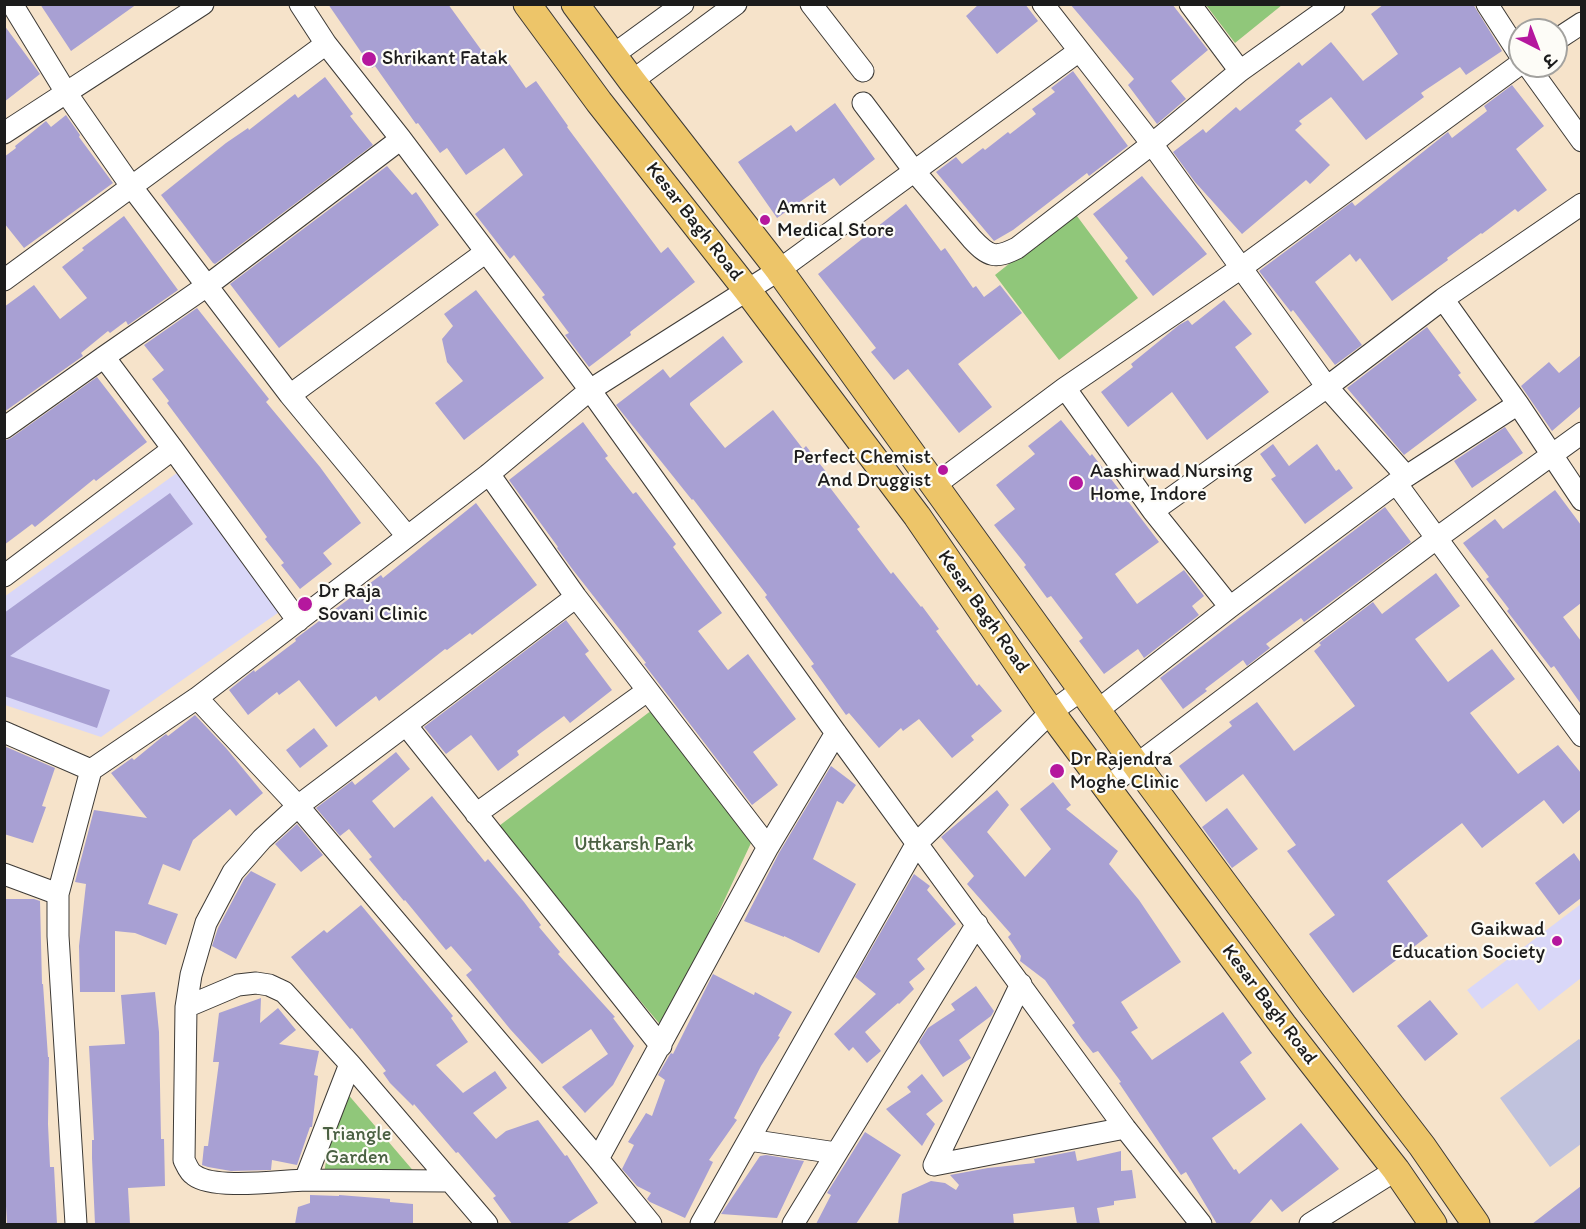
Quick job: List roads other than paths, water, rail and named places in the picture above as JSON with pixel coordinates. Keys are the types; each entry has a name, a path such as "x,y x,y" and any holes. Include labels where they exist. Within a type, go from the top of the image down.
{"main road":[{"name":"Kesar Bagh Road","path":"527,4 599,102 747,290 916,516 1051,712 1283,1025 1396,1170 1433,1224"},
{"name":"Kesar Bagh Road","path":"575,4 779,270 1137,766 1313,1004 1422,1146 1476,1224"}],"street":[{"path":"12,4 67,94 131,186 290,395 407,536"},
{"path":"4,134 202,4"},
{"path":"300,4 326,44 401,139 590,390 836,733 1125,1128 1201,1224"},
{"path":"612,55 683,4"},
{"path":"632,81 736,4"},
{"path":"810,4 863,71"},
{"path":"1043,4 1152,144 1327,387 1401,479 1437,538 1581,736"},
{"path":"1190,4 1240,71"},
{"path":"863,103 915,172 981,249 992,255 1003,255 1017,248 1152,144 1240,71 1334,4"},
{"path":"1487,4 1508,36"},
{"path":"1568,32 1581,23"},
{"path":"4,280 326,44"},
{"path":"76,1224 58,936 58,894 91,770 197,698 489,474 590,390 779,270 1078,51"},
{"path":"935,485 1065,388 1241,268 1508,73"},
{"path":"1536,78 1581,141"},
{"path":"4,429 208,285 401,139"},
{"path":"1153,512 1327,387 1443,299 1581,204"},
{"path":"290,395 486,252"},
{"path":"1443,299 1518,404 1581,500"},
{"path":"104,357 298,621"},
{"path":"1065,388 1153,512 1230,607"},
{"path":"701,1224 917,843 1051,712 1090,700 1230,607 1401,479 1518,404"},
{"path":"1107,787 1437,538 1581,433"},
{"path":"4,576 173,449"},
{"path":"489,474 576,597 768,847"},
{"path":"448,1181 304,1180 217,1184 201,1180 191,1174 184,1160 186,1007 190,975 206,922 233,872 262,839 298,806 576,597"},
{"path":"476,814 647,691"},
{"path":"197,698 298,806 651,1224"},
{"path":"406,725 661,1046"},
{"path":"4,732 91,770"},
{"path":"598,1159 768,847 836,733"},
{"path":"4,874 58,894"},
{"path":"793,1224 977,924"},
{"path":"186,1007 238,985 256,983 269,985 285,992 487,1224"},
{"path":"1021,984 934,1165 1125,1128"},
{"path":"304,1180 350,1064"},
{"path":"749,1140 836,1153"},
{"path":"1310,1224 1396,1170"}],"place":[{"name":"Shrikant Fatak","path":"369,59"},
{"name":"Amrit Medical Store","path":"765,220"},
{"name":"Perfect Chemist And Druggist","path":"943,470"},
{"name":"Aashirwad Nursing Home, Indore","path":"1076,483"},
{"name":"Dr Raja Sovani Clinic","path":"305,604"},
{"name":"Dr Rajendra Moghe Clinic","path":"1057,771"},
{"name":"Gaikwad Education Society","path":"1557,941"}],"park label":[{"name":"Uttkarsh Park","path":"634,845"},
{"name":"Triangle Garden","path":"357,1146"}]}
